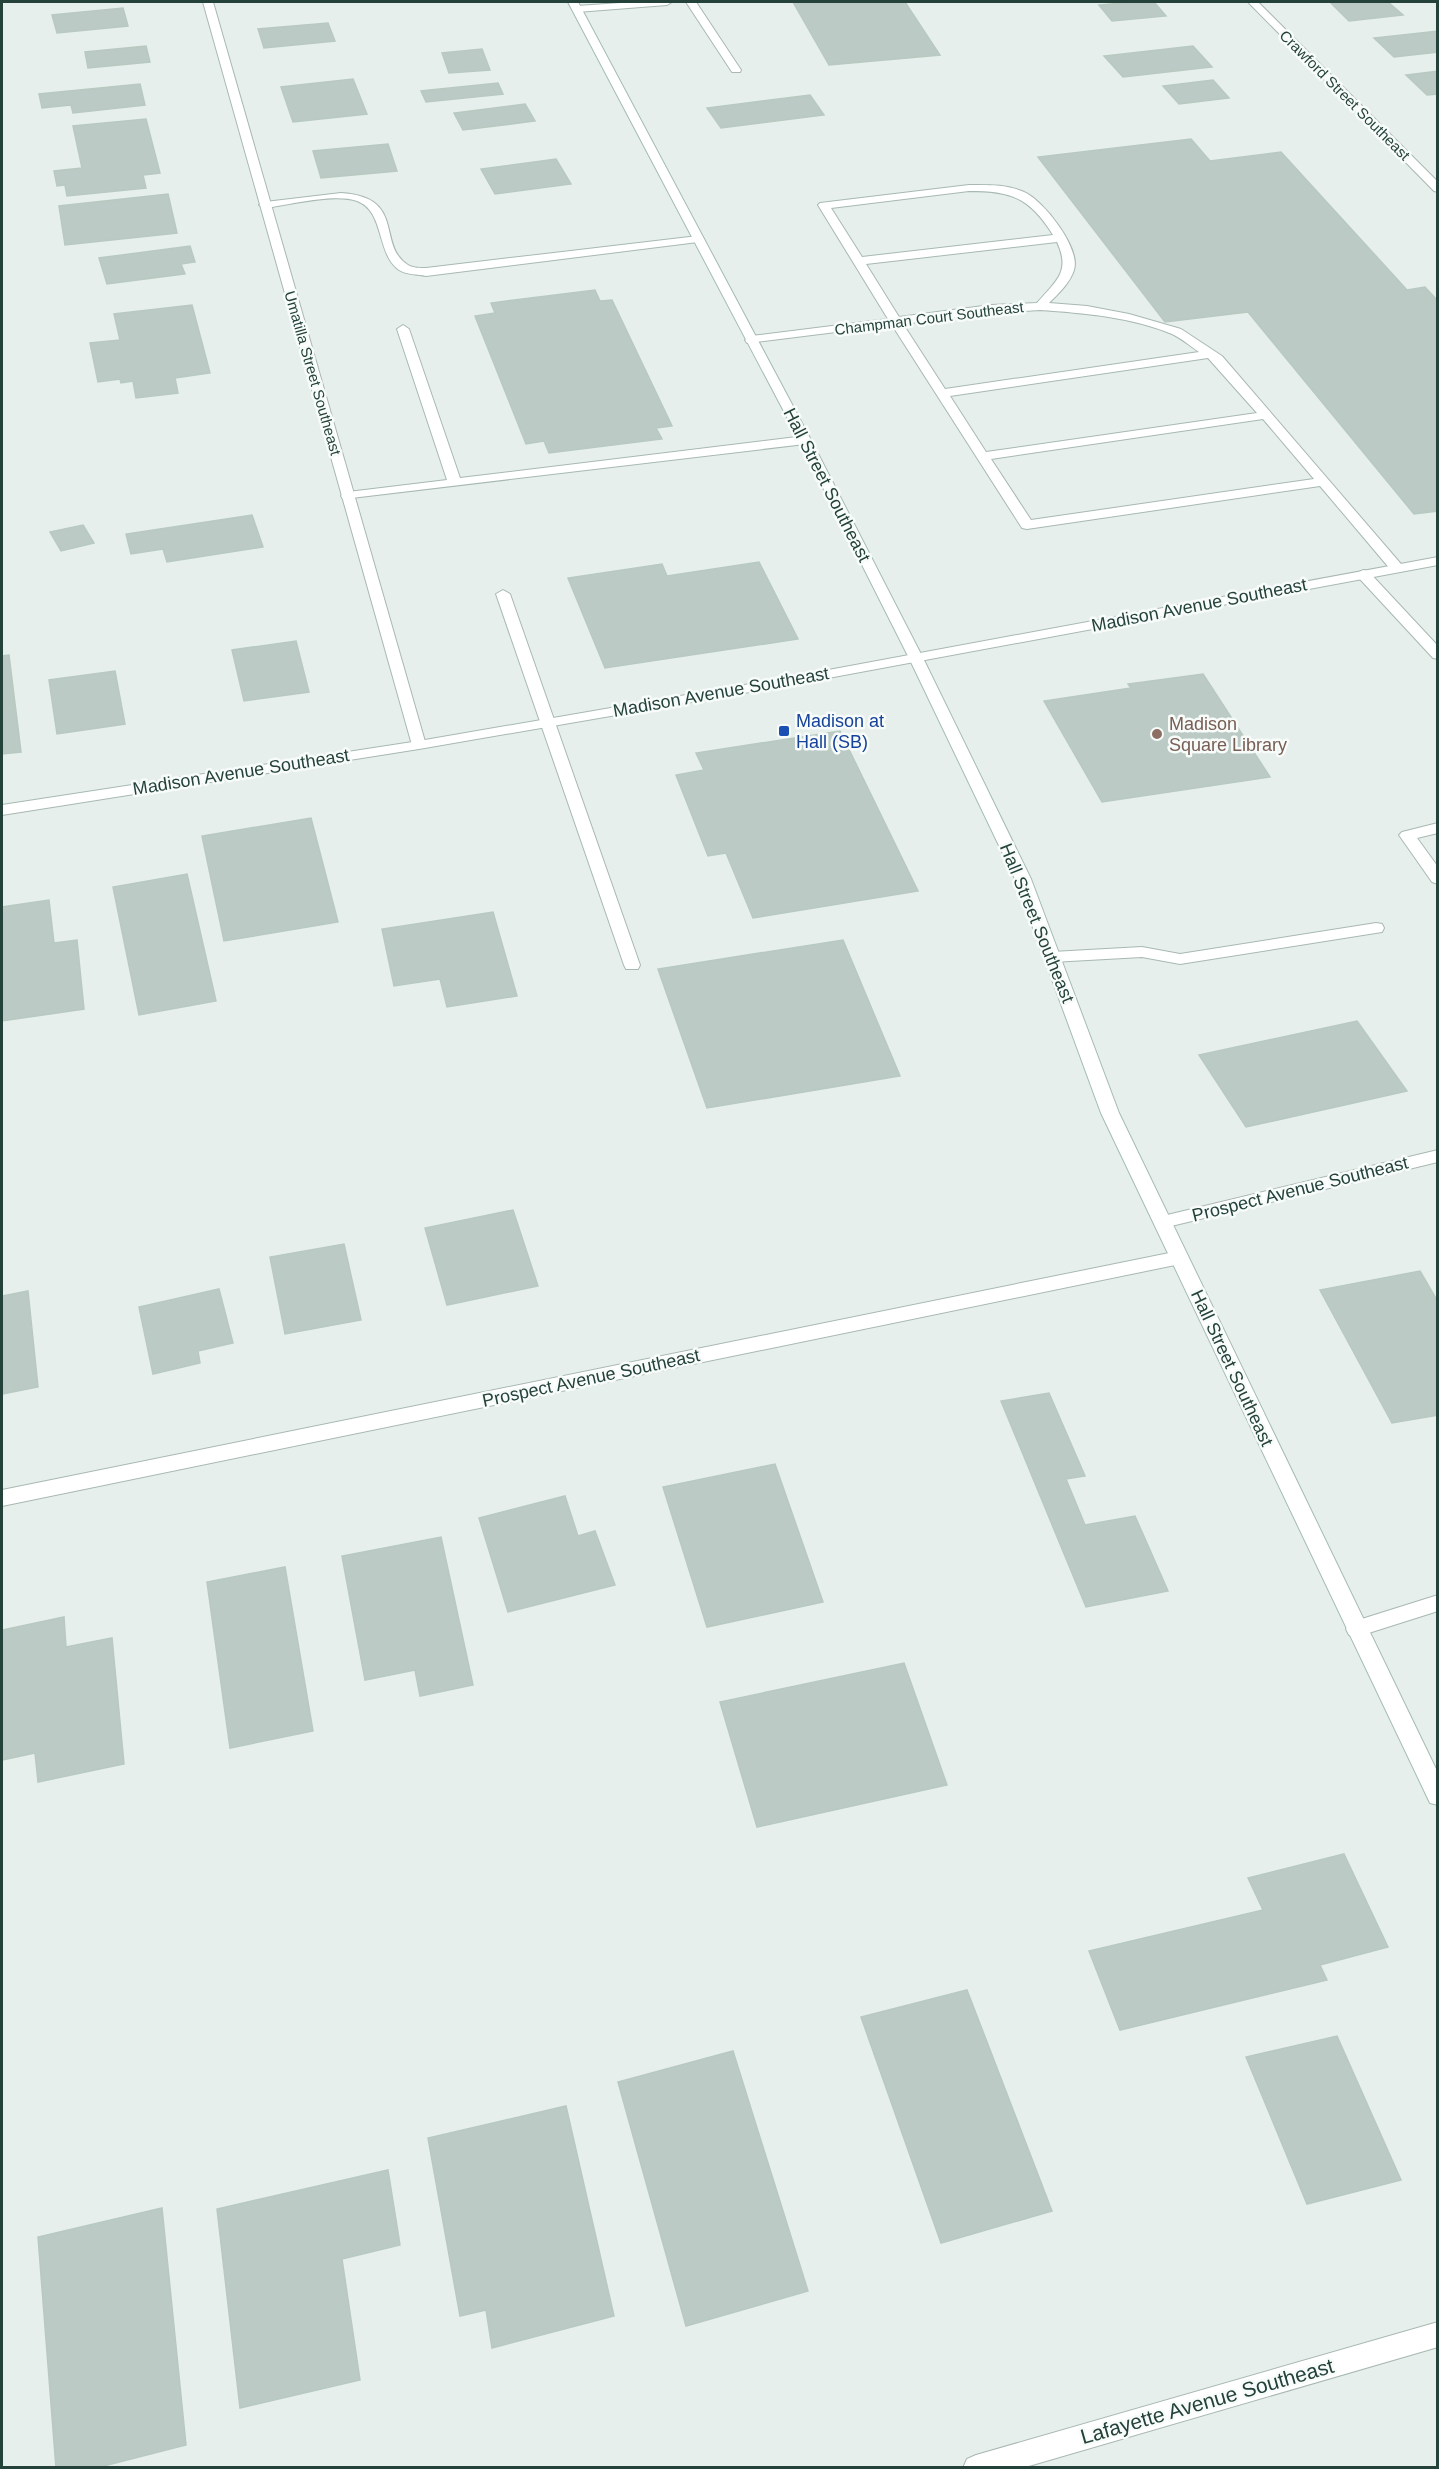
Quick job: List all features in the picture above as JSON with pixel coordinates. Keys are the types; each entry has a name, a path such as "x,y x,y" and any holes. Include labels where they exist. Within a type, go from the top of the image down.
{"street":[{"name":"Umatilla Street Southeast","path":"208,2 418,745"},
{"path":"575,5 667,2"},
{"path":"691,2 736,70"},
{"name":"Crawford Street Southeast","path":"1253,2 1437,189"},
{"name":"Hall Street Southeast","path":"575,5 805,440 916,658 1023,879 1110,1113 1437,1796"},
{"path":"1040,306 1070,268 1070,255 1061,238 1023,196 991,188 824,205 895,321 1027,525 1324,482"},
{"path":"265,205 348,196 363,199 374,207 395,259 405,269 426,272 698,239"},
{"path":"858,261 1061,238"},
{"name":"Champman Court Southeast","path":"751,340 991,309 1040,306 1087,310 1130,318 1177,332 1218,359 1396,567"},
{"path":"403,328 455,483"},
{"path":"942,393 1211,354"},
{"path":"983,456 1267,415"},
{"path":"348,496 805,440"},
{"name":"Madison Avenue Southeast","path":"2,810 418,745 796,680 1437,561"},
{"path":"1363,574 1437,655"},
{"path":"503,594 632,965"},
{"path":"1437,828 1407,835 1437,879"},
{"path":"1052,957 1142,952 1180,959 1376,928"},
{"name":"Prospect Avenue Southeast","path":"1163,1222 1437,1156"},
{"name":"Prospect Avenue Southeast","path":"2,1498 1179,1258"},
{"path":"1356,1629 1437,1603"},
{"name":"Lafayette Avenue Southeast","path":"976,2468 1437,2334"}],"building":[{"path":"793,2 905,2 940,55 829,65"},
{"path":"1154,2 1166,16 1112,21 1099,5"},
{"path":"1388,2 1403,15 1349,21 1331,3"},
{"path":"123,8 128,26 57,33 52,15"},
{"path":"328,23 335,41 264,48 258,29"},
{"path":"1438,31 1438,52 1394,57 1374,38"},
{"path":"146,46 150,62 88,68 85,52"},
{"path":"1193,46 1212,67 1123,77 1104,56"},
{"path":"482,49 490,70 449,73 442,53"},
{"path":"1438,71 1438,94 1427,95 1406,75"},
{"path":"353,79 367,114 293,122 281,87"},
{"path":"1213,80 1229,98 1179,104 1163,86"},
{"path":"498,83 503,94 426,102 421,91"},
{"path":"140,84 145,105 73,113 71,105 42,108 39,94"},
{"path":"810,95 824,115 721,128 707,108"},
{"path":"525,104 535,121 463,130 454,113"},
{"path":"146,119 160,173 143,175 146,188 67,196 65,185 57,186 54,171 82,168 73,126"},
{"path":"1191,139 1210,161 1281,152 1407,290 1425,287 1438,301 1438,511 1414,514 1248,312 1165,322 1038,157"},
{"path":"388,144 397,171 321,178 313,151"},
{"path":"556,159 571,184 495,194 481,169"},
{"path":"168,194 177,233 65,245 59,206"},
{"path":"190,246 195,262 181,264 185,274 107,284 99,258"},
{"path":"595,290 600,301 612,300 672,426 656,428 662,439 549,453 544,441 526,444 475,316 495,313 491,303"},
{"path":"192,305 210,373 175,378 178,393 136,398 133,381 121,383 120,379 98,382 90,343 120,340 114,314"},
{"path":"252,515 263,547 167,562 163,549 131,554 126,534"},
{"path":"83,525 94,543 61,551 50,532"},
{"path":"759,562 798,639 605,668 568,578 662,564 667,576"},
{"path":"296,641 309,692 244,701 232,650"},
{"path":"9,655 21,752 2,754 2,656"},
{"path":"115,671 125,724 57,734 49,680"},
{"path":"1203,674 1270,777 1102,802 1044,701 1131,688 1128,684"},
{"path":"840,731 918,891 753,918 726,853 708,856 676,775 704,770 696,753"},
{"path":"311,818 338,922 224,941 202,836"},
{"path":"187,874 216,1001 139,1015 113,887"},
{"path":"49,900 54,943 77,940 84,1009 2,1021 2,907"},
{"path":"493,912 517,996 447,1007 440,979 394,986 382,929"},
{"path":"843,940 900,1076 707,1108 658,969"},
{"path":"1357,1021 1407,1091 1246,1127 1199,1055"},
{"path":"513,1210 538,1286 447,1305 425,1228"},
{"path":"344,1244 361,1320 285,1334 270,1257"},
{"path":"1420,1271 1438,1302 1438,1415 1392,1423 1320,1290"},
{"path":"219,1289 233,1343 198,1351 200,1363 153,1374 139,1307"},
{"path":"28,1291 38,1387 2,1394 2,1296"},
{"path":"1049,1393 1085,1476 1066,1479 1085,1525 1135,1516 1168,1591 1086,1607 1001,1401"},
{"path":"775,1464 823,1602 707,1627 663,1487"},
{"path":"565,1496 578,1536 595,1531 615,1585 508,1612 479,1518"},
{"path":"441,1537 473,1685 420,1696 415,1670 365,1680 342,1556"},
{"path":"285,1567 313,1731 230,1748 207,1582"},
{"path":"64,1617 66,1647 112,1638 124,1764 38,1782 35,1753 2,1760 2,1630"},
{"path":"904,1663 947,1785 757,1827 720,1702"},
{"path":"1344,1854 1388,1947 1320,1965 1327,1980 1120,2030 1089,1951 1263,1910 1248,1878"},
{"path":"967,1990 1052,2211 941,2243 861,2017"},
{"path":"1337,2036 1401,2180 1307,2204 1246,2057"},
{"path":"733,2051 808,2291 686,2326 618,2082"},
{"path":"566,2106 614,2316 492,2348 486,2310 460,2316 428,2138"},
{"path":"388,2170 400,2245 342,2259 360,2380 240,2408 217,2209"},
{"path":"162,2208 186,2445 96,2468 56,2468 38,2237"}],"place":[{"name":"Madison at Hall (SB)","path":"784,731"},
{"name":"Madison Square Library","path":"1157,734"}]}
